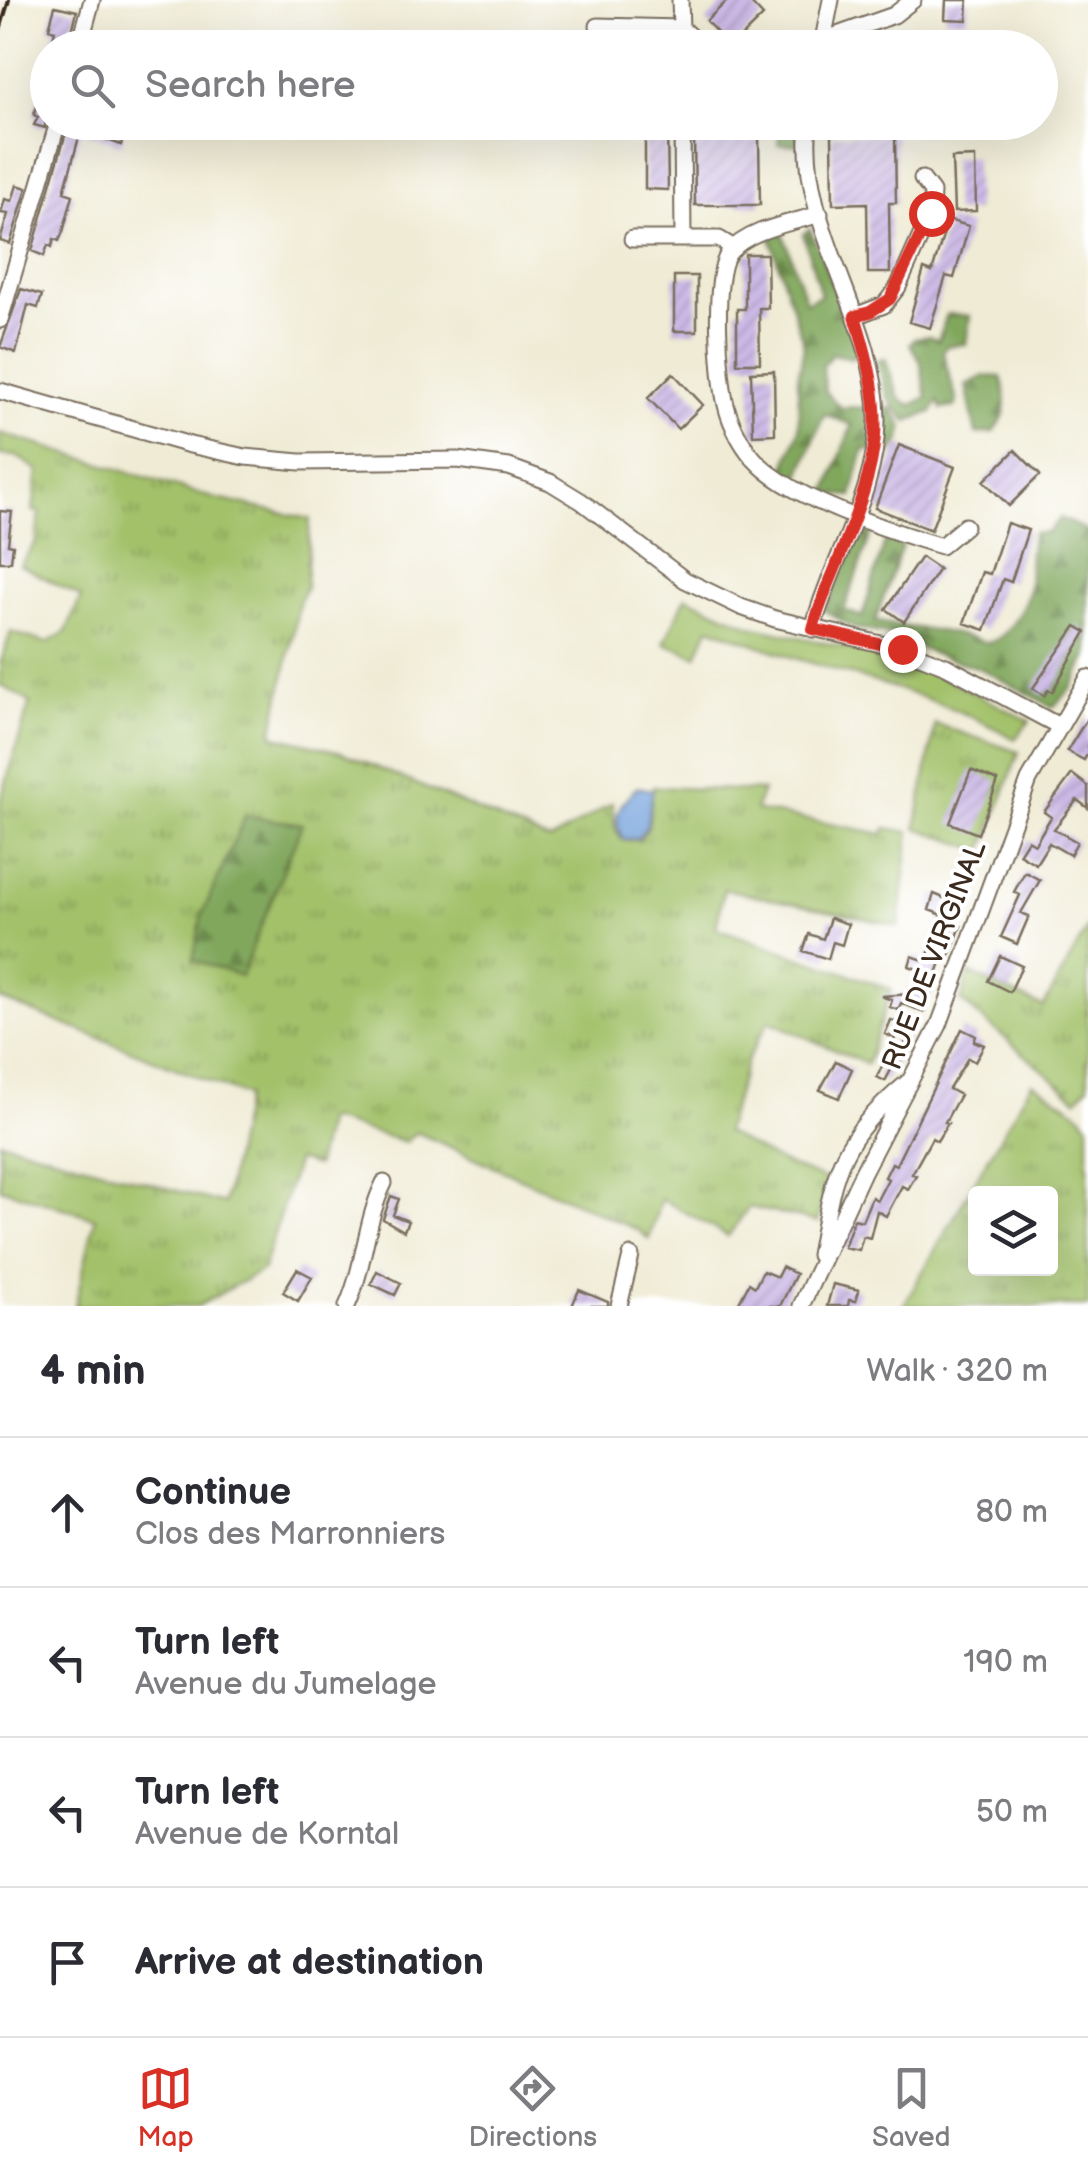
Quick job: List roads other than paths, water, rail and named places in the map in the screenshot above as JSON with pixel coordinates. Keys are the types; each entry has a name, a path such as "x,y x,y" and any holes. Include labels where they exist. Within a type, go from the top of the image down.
{"street":[{"path":"84,30 92,0"},
{"path":"598,26 681,28 680,0"},
{"path":"825,30 831,0"},
{"path":"857,30 894,15 913,0"},
{"path":"0,320 53,140"},
{"path":"682,140 683,239"},
{"path":"809,140 808,164 820,214 871,368 877,418 872,468 813,629"},
{"path":"855,316 884,305 898,287 931,213 932,192 922,179"},
{"path":"820,214 748,238 724,262 722,380 726,408 740,439 757,463 782,484 856,515 941,546 965,526"},
{"path":"632,239 719,239 734,248"},
{"path":"0,391 245,458 300,462 482,462 550,482 582,501 685,580 742,607 813,629 902,649 946,666 1059,726"},
{"name":"RUE DE VIRGINAL","path":"802,1306 863,1172 938,1025 1014,814 1088,678"},
{"path":"816,1276 838,1165 866,1119 914,1076"},
{"path":"347,1306 361,1264 371,1209 384,1183"},
{"path":"619,1306 631,1256"}],"water":[{"path":"637,787 653,790 646,827 637,839 623,839 617,816"}],"railway":[{"path":"0,30 9,0"}]}
